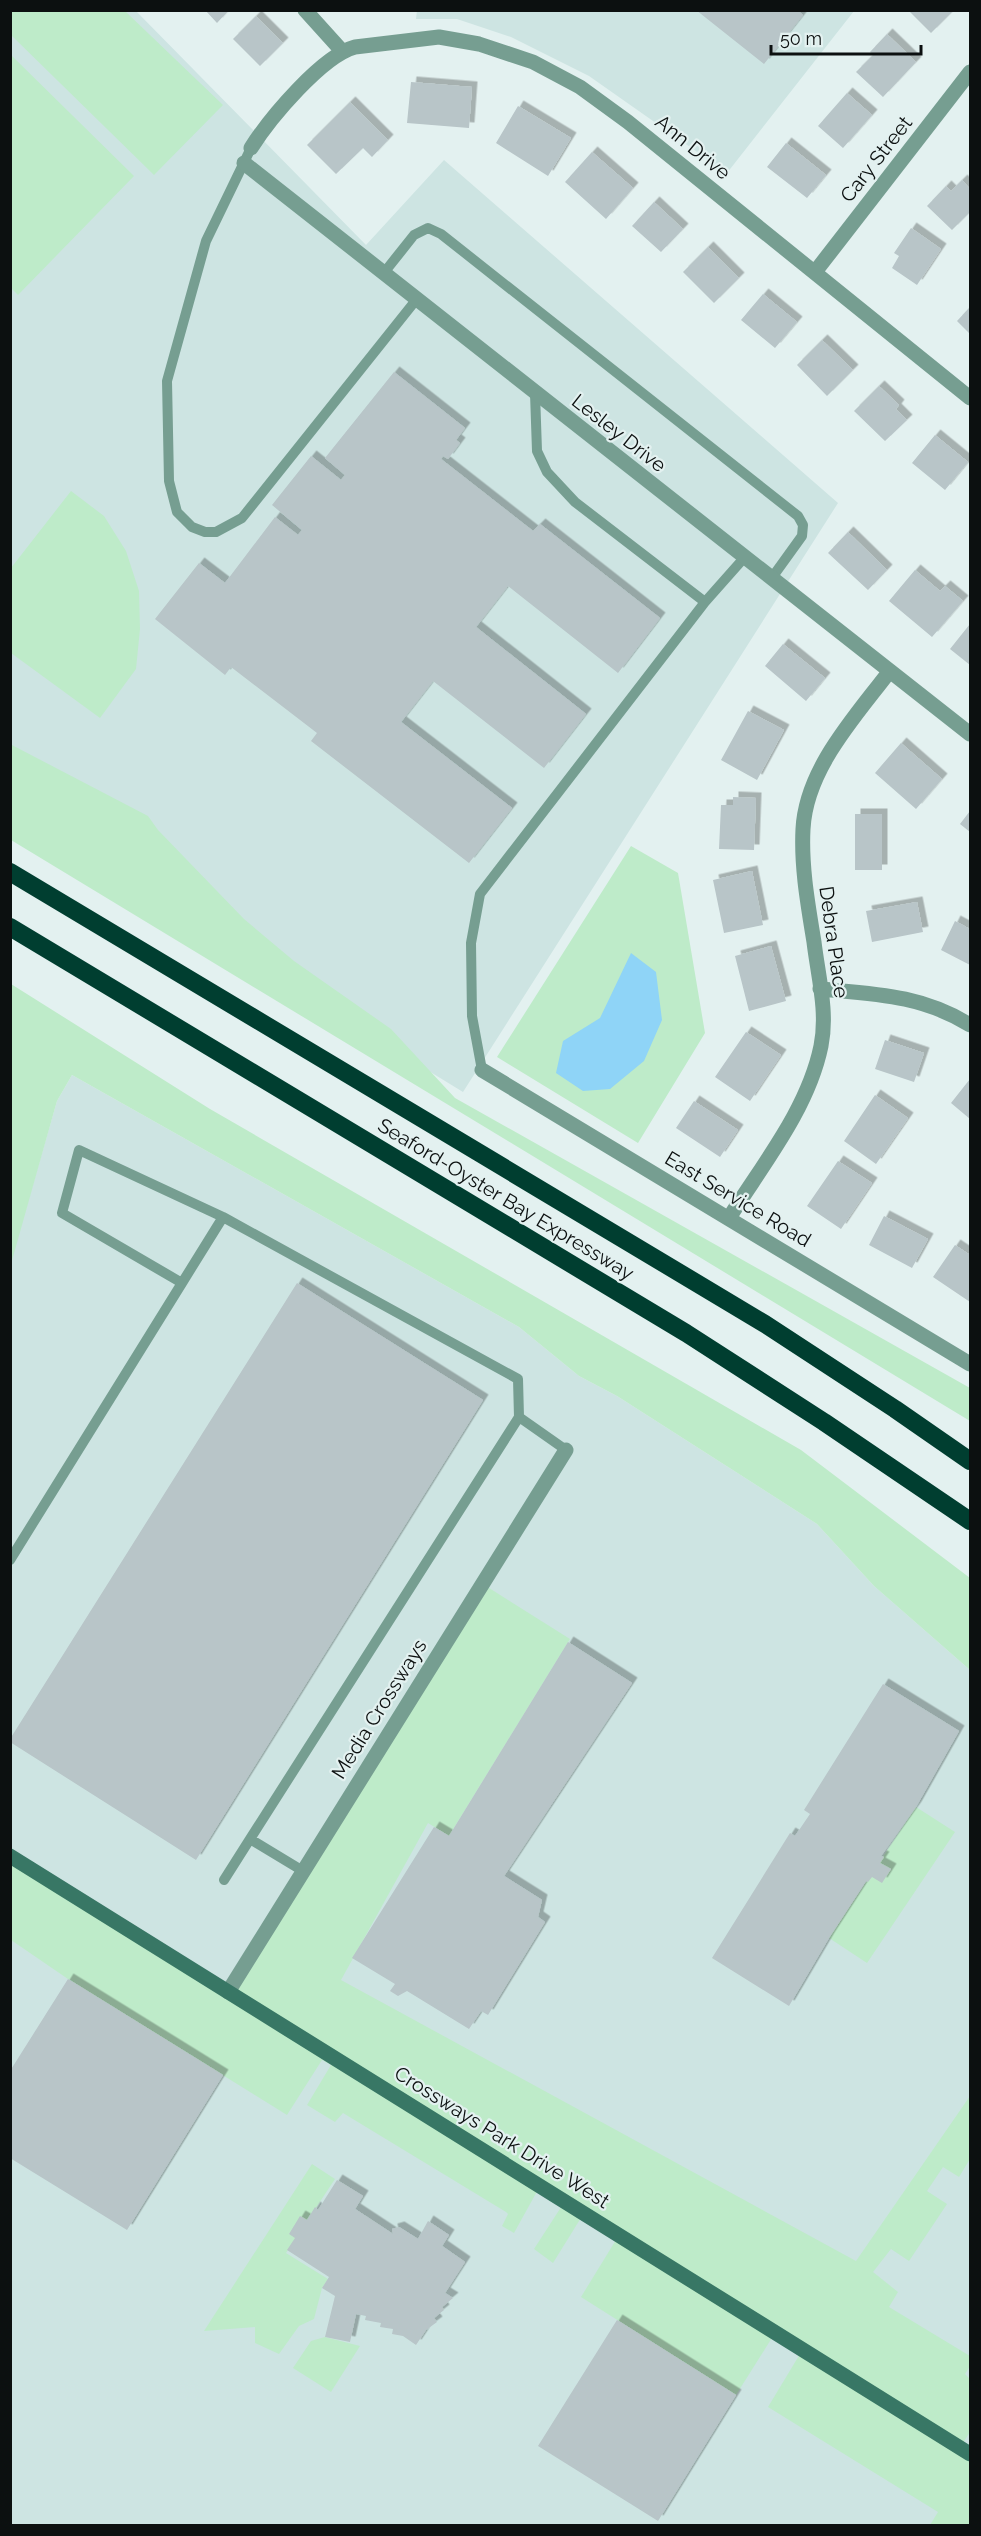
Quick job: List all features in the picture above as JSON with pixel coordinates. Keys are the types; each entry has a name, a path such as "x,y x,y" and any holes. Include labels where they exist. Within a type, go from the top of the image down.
{"highway":[{"name":"Seaford-Oyster Bay Expressway","path":"10,872 765,1324 970,1461"},
{"name":"Seaford-Oyster Bay Expressway","path":"10,927 686,1334 953,1508 970,1522"}],"street":[{"path":"251,148 264,128 290,97 342,51 305,10"},
{"name":"Ann Drive","path":"342,51 355,47 439,37 479,44 533,62 580,87 628,122 970,398"},
{"name":"Cary Street","path":"815,272 970,72"},
{"name":"Lesley Drive","path":"244,163 970,734"},
{"name":"Debra Place","path":"729,1218 797,1110 813,1076 821,1044 823,1017 804,877 803,828 820,770 842,735 889,672"},
{"path":"820,989 889,995 920,1001 950,1012 970,1025"},
{"name":"East Service Road","path":"482,1070 970,1364"},
{"name":"Media Crossways","path":"228,1992 566,1450"},
{"name":"Crossways Park Drive West","path":"10,1856 970,2454"}],"lane":[{"path":"251,148 206,241 167,381 169,481 177,512 192,527 205,532 216,532 242,518 416,300"},
{"path":"383,274 414,235 428,228 441,234 459,248 798,516 803,525 802,536 771,579"},
{"path":"534,393 537,451 548,472 575,502 705,602"},
{"path":"482,1070 472,1016 471,943 480,894 705,602 744,558"},
{"path":"182,1282 62,1213 79,1150 223,1217 518,1379 519,1417 224,1880"},
{"path":"10,1560 223,1217"},
{"path":"519,1417 566,1450"},
{"path":"250,1839 303,1871"}],"shaded area":[{"path":"417,10 854,11 727,173 589,76 511,37 457,19 416,19"},
{"path":"10,11 136,11 366,245 444,160 838,503 463,1092 11,815"},
{"path":"72,1075 519,1327 579,1376 617,1396 817,1524 874,1586 970,1670 970,2525 11,2525 10,1264 57,1101"}],"green space":[{"path":"10,11 125,11 223,105 154,175 11,35"},
{"path":"11,55 134,176 18,295 10,287"},
{"path":"71,491 104,516 126,551 139,591 140,629 136,669 100,718 11,653 11,568"},
{"path":"10,744 148,816 158,830 244,919 294,961 391,1029 455,1098 970,1388 970,1421 11,840"},
{"path":"631,846 678,873 705,1033 638,1143 497,1057"},
{"path":"11,984 210,1109 801,1450 970,1578 970,1670 874,1586 817,1524 617,1396 579,1376 519,1327 72,1075 57,1101 11,1264"},
{"path":"486,1586 570,1639 449,1836 428,1823 341,1980 856,2261 970,2096 970,2159 959,2177 943,2167 927,2191 947,2204 909,2261 891,2249 873,2272 898,2292 889,2307 970,2356 970,2366 965,2374 970,2379 970,2432 961,2446 970,2452 970,2525 930,2525 938,2512 768,2407 803,2349 775,2333 736,2395 581,2297 619,2235 584,2213 553,2263 534,2249 565,2201 540,2186 514,2233 502,2226 508,2214 506,2212 343,2113 335,2122 307,2105 331,2065 322,2060 287,2115 68,1979 11,1940 10,1856 228,1992"},
{"path":"916,1807 955,1832 867,1963 829,1938"},
{"path":"312,2164 335,2179 286,2253 328,2279 322,2288 314,2319 299,2326 279,2354 255,2343 255,2327 204,2331"},
{"path":"325,2337 360,2346 331,2392 293,2368 311,2341"}],"water":[{"path":"631,953 656,972 662,1020 644,1061 610,1089 583,1091 556,1073 563,1041 600,1018"}],"building":[{"path":"205,10 229,10 217,23"},
{"path":"696,10 797,10 803,15 764,64"},
{"path":"908,10 954,10 931,33"},
{"path":"256,16 283,43 260,66 233,39"},
{"path":"887,34 916,62 883,97 856,72 873,55 870,52"},
{"path":"411,82 472,87 469,128 407,123"},
{"path":"847,93 872,115 843,148 818,126"},
{"path":"350,102 388,140 372,157 363,148 336,174 307,145"},
{"path":"518,106 571,138 548,176 496,143"},
{"path":"786,143 826,175 807,198 767,167"},
{"path":"592,152 633,188 606,219 565,182"},
{"path":"962,180 970,189 970,212 952,230 927,206 946,186 951,191"},
{"path":"654,202 683,229 661,252 632,226"},
{"path":"911,228 941,249 917,285 892,268 899,256 894,253"},
{"path":"708,247 739,278 714,303 683,272"},
{"path":"763,294 797,322 775,348 741,320"},
{"path":"970,307 970,334 957,321"},
{"path":"822,340 853,370 827,396 797,365"},
{"path":"394,372 465,428 456,440 460,443 448,459 443,456 441,459 533,531 540,524 660,618 618,673 508,586 476,627 586,714 544,768 433,681 401,722 512,808 469,863 311,741 317,733 231,667 225,675 155,619 199,563 225,583 275,517 298,535 302,530 272,505 311,456 341,480 345,475 325,458"},
{"path":"879,386 899,405 896,409 907,420 885,441 854,411"},
{"path":"935,435 968,462 945,490 912,463"},
{"path":"848,532 887,570 868,590 828,553"},
{"path":"915,570 940,591 945,586 963,601 932,637 889,601"},
{"path":"970,624 970,665 950,649"},
{"path":"783,644 825,678 806,701 765,666"},
{"path":"748,711 784,730 757,780 721,760"},
{"path":"901,743 942,779 916,809 875,773"},
{"path":"733,797 756,798 754,850 719,849 721,805 733,805"},
{"path":"970,811 970,832 960,824"},
{"path":"855,814 882,814 882,870 855,870"},
{"path":"752,871 763,925 724,933 713,880"},
{"path":"917,902 923,932 872,942 866,911"},
{"path":"955,921 970,929 970,965 941,950"},
{"path":"771,946 786,1001 749,1011 735,956"},
{"path":"746,1032 781,1055 750,1101 715,1077"},
{"path":"885,1040 924,1053 914,1082 875,1069"},
{"path":"970,1079 970,1119 951,1103"},
{"path":"875,1095 908,1118 876,1164 844,1141"},
{"path":"694,1101 738,1130 720,1157 676,1128"},
{"path":"838,1161 872,1183 841,1229 807,1206"},
{"path":"884,1216 928,1239 912,1268 869,1245"},
{"path":"955,1245 970,1255 970,1302 933,1277"},
{"path":"297,1283 483,1400 196,1860 10,1742 10,1739"},
{"path":"568,1642 632,1683 504,1876 542,1900 538,1917 545,1922 488,2015 481,2011 469,2029 407,1991 398,1996 390,1991 395,1984 352,1958 434,1827 449,1836"},
{"path":"883,1684 959,1731 916,1807 881,1856 884,1857 880,1863 891,1869 882,1883 872,1877 868,1882 866,1881 789,2006 712,1958 790,1833 795,1836 810,1814 804,1810"},
{"path":"68,1979 223,2075 127,2230 10,2158 10,2071"},
{"path":"337,2180 363,2196 355,2209 393,2234 392,2229 399,2227 418,2239 428,2221 449,2235 442,2246 465,2262 445,2293 453,2298 442,2307 444,2310 434,2318 437,2322 426,2330 416,2345 403,2336 392,2334 393,2329 380,2327 381,2323 365,2320 366,2316 356,2314 350,2342 325,2337 335,2296 322,2288 329,2277 287,2250 295,2238 289,2234 300,2216 307,2220 315,2207 318,2210"},
{"path":"617,2320 736,2395 658,2521 538,2446"}]}
